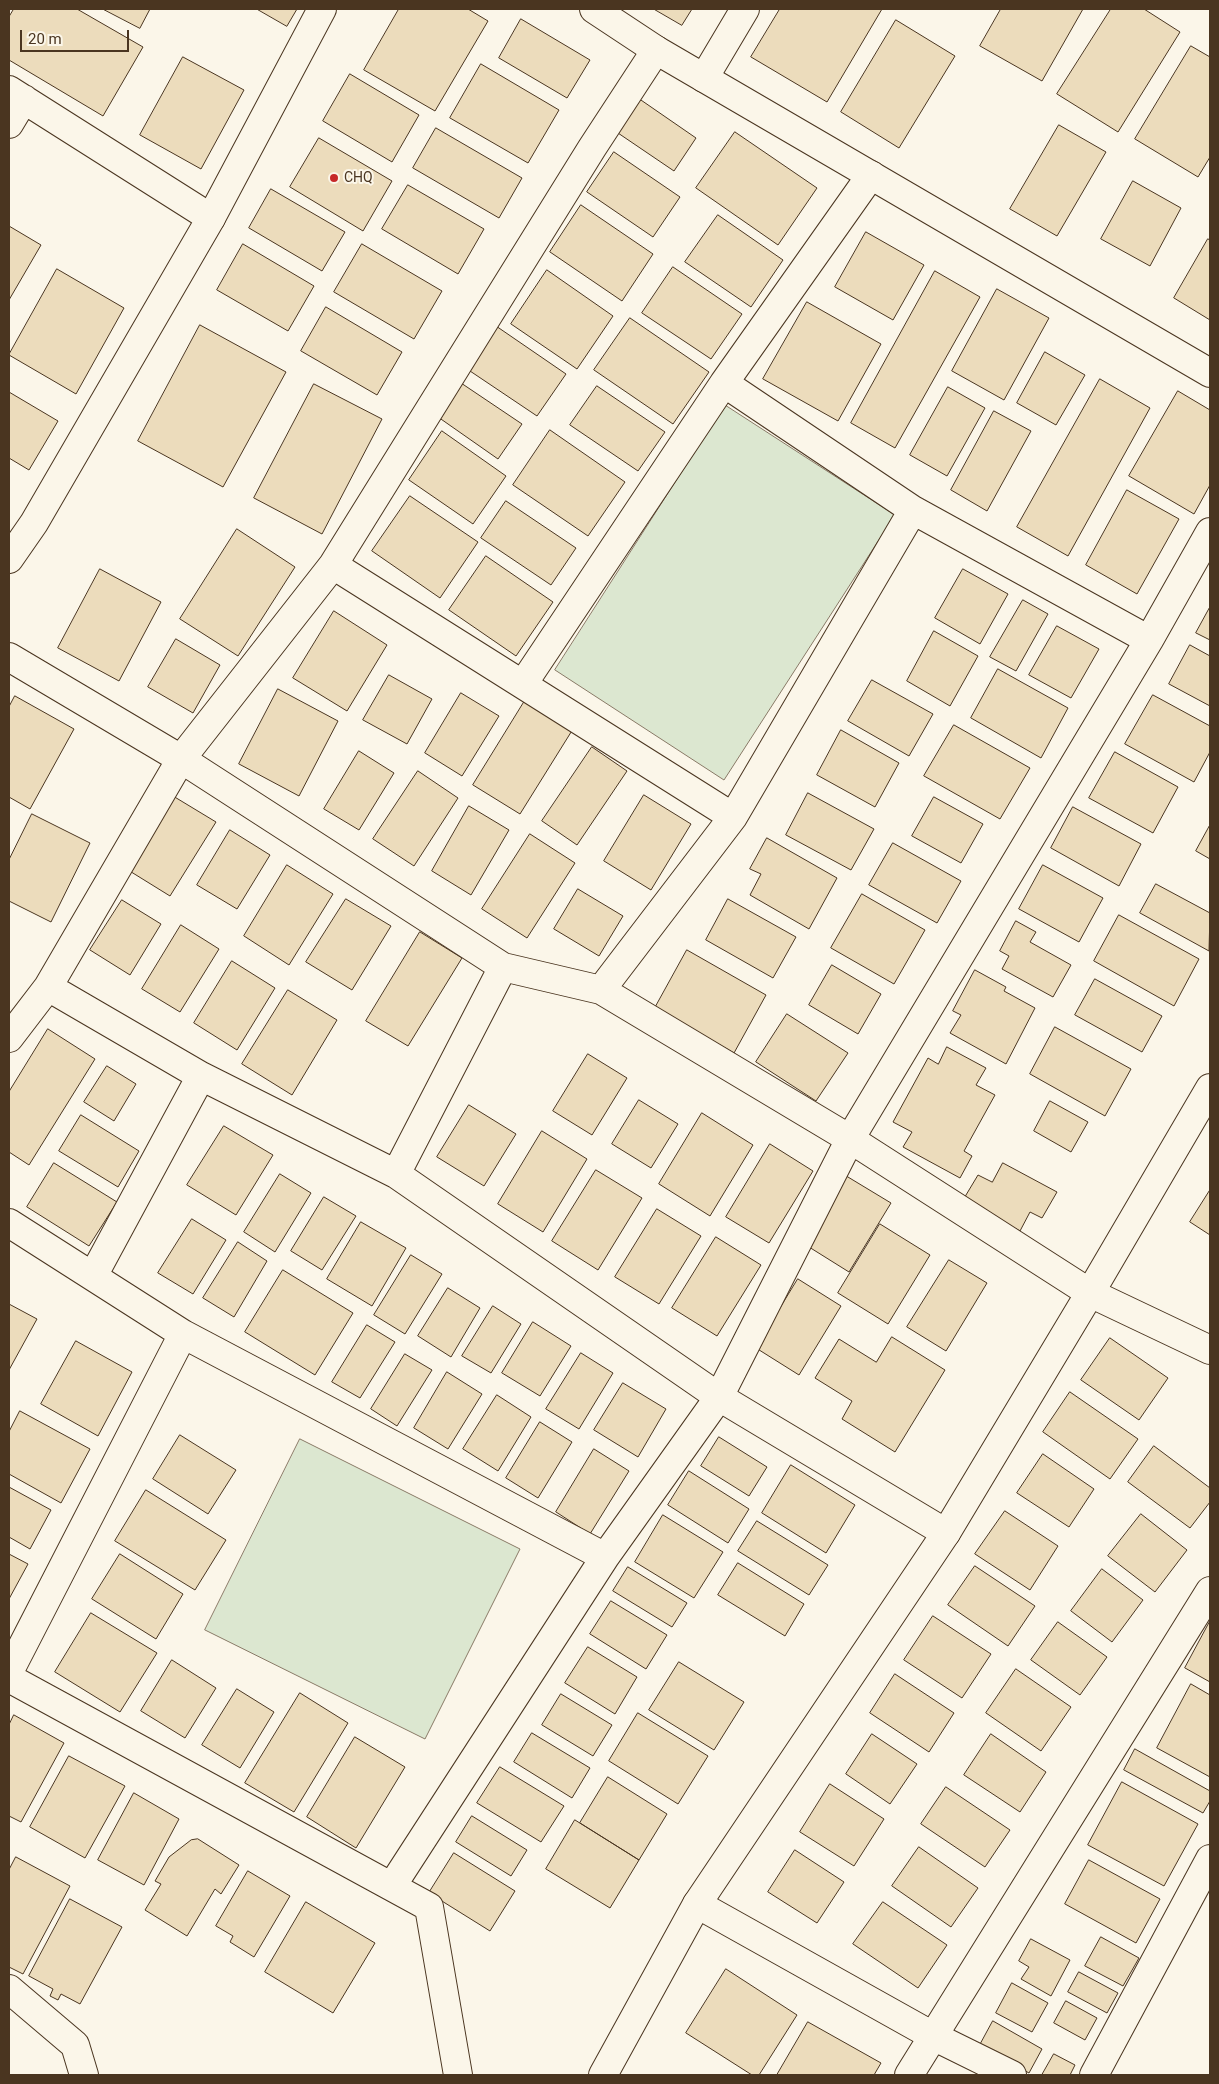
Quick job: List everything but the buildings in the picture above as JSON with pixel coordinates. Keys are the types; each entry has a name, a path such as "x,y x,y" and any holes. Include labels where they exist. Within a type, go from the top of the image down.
{"street":[{"path":"9,558 39,515 211,218 322,9"},
{"path":"594,9 656,50 1210,373"},
{"path":"704,78 745,9"},
{"path":"9,1038 48,987 181,759 333,565 592,148 656,50"},
{"path":"9,124 16,94 211,218"},
{"path":"523,684 724,383 872,175"},
{"path":"724,383 913,510 1149,640"},
{"path":"601,990 733,817 913,510"},
{"path":"392,1886 605,1557 719,1397 850,1139 1149,640 1210,532"},
{"path":"333,565 733,817"},
{"path":"9,657 181,759 502,968 601,990 850,1139 1090,1293 1210,1350"},
{"path":"396,1174 502,968"},
{"path":"48,987 201,1076 396,1174 719,1397 946,1533"},
{"path":"93,1276 201,1076"},
{"path":"603,2075 697,1904 946,1533 1210,1088"},
{"path":"9,1223 184,1334 605,1557"},
{"path":"9,1672 184,1334"},
{"path":"909,2075 1210,1591"},
{"path":"9,1678 429,1907 458,2075"},
{"path":"1094,2075 1210,1859"},
{"path":"697,1904 933,2036 1012,2075"},
{"path":"9,1989 75,2045 84,2075"}],"green space":[{"path":"725,405 895,515 724,780 555,670"},
{"path":"300,1439 520,1549 425,1739 205,1630"}],"place":[{"name":"CHQ","path":"334,178"}]}
